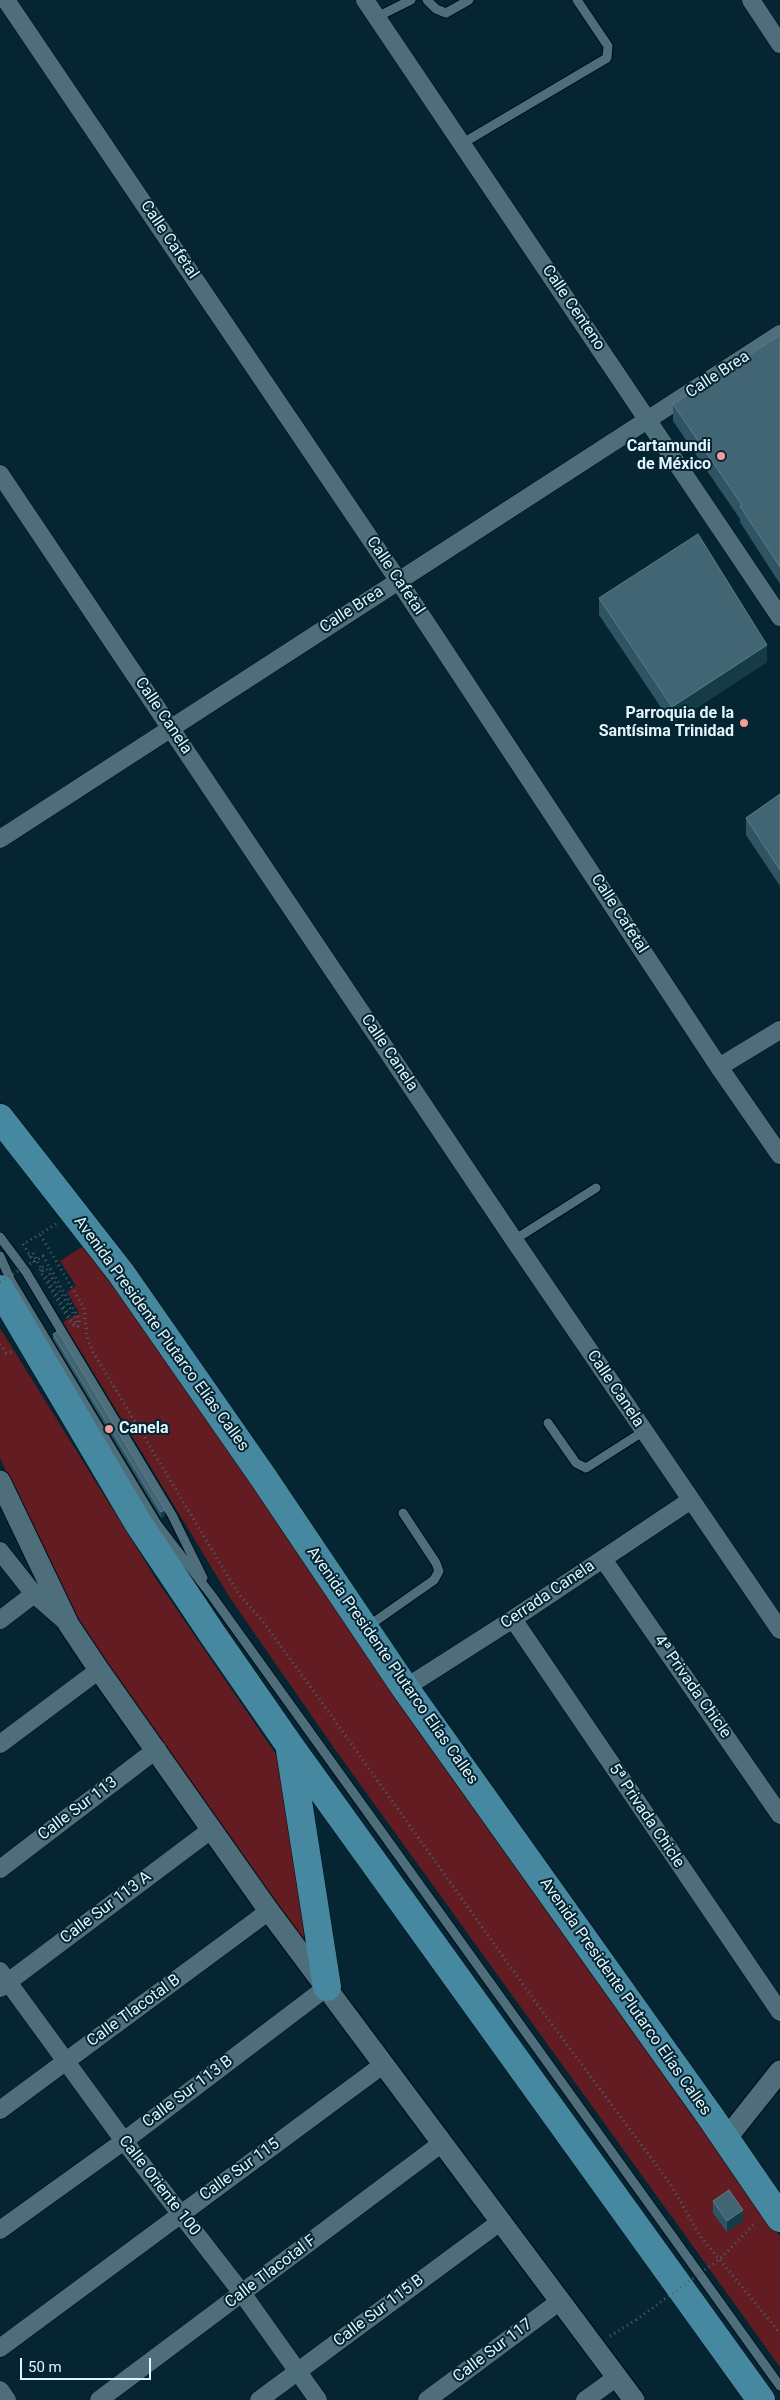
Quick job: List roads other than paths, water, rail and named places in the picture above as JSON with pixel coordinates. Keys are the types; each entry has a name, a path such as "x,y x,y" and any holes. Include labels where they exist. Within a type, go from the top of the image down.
{"main road":[{"name":"Avenida Presidente Plutarco Elías Calles","path":"0,1118 121,1273 405,1688 726,2139 777,2203"},
{"path":"0,1289 138,1523 290,1746 761,2400"},
{"path":"290,1746 327,1987"}],"street":[{"name":"Calle Cafetal","path":"6,0 398,580 719,1066 780,1155"},
{"name":"Calle Centeno","path":"365,0 463,143 780,617"},
{"path":"751,0 780,44"},
{"name":"Calle Brea","path":"0,839 780,334"},
{"name":"Calle Canela","path":"0,474 514,1240 780,1630"},
{"path":"719,1066 780,1030"},
{"path":"0,1481 69,1625 99,1670 157,1749 269,1912 327,1987 634,2400"},
{"name":"Cerrada Canela","path":"405,1688 513,1619 691,1500"},
{"path":"0,1551 34,1594 69,1625"},
{"name":"4ª Privada Chicle","path":"603,1558 780,1815"},
{"path":"0,1620 34,1594"},
{"name":"5ª Privada Chicle","path":"513,1619 780,2012"},
{"path":"0,1744 99,1670"},
{"name":"Calle Sur 113","path":"0,1869 157,1749"},
{"name":"Calle Sur 113 A","path":"3,1980 212,1829"},
{"name":"Calle Tlacotal B","path":"0,2110 269,1912"},
{"name":"Calle Oriente 100","path":"3,1980 124,2141 242,2293 318,2400"},
{"name":"Calle Sur 113 B","path":"0,2230 124,2141 327,1987"},
{"name":"Calle Sur 115","path":"0,2348 384,2064"},
{"path":"726,2139 780,2071"},
{"name":"Calle Tlacotal F","path":"99,2400 442,2143"},
{"name":"Calle Sur 115 B","path":"259,2400 500,2222"},
{"name":"Calle Sur 117","path":"427,2400 560,2301"},
{"path":"586,2400 617,2377"},
{"path":"0,2390 7,2400"}],"lane":[{"path":"376,17 411,0"},
{"path":"427,0 436,9 446,12 469,0"},
{"path":"463,143 607,58 608,46 577,0"},
{"path":"514,1240 596,1188"},
{"path":"0,1237 26,1272 172,1515 212,1596"},
{"path":"0,1256 11,1281 156,1524 212,1596 780,2386"},
{"path":"548,1422 576,1463 586,1468 644,1431"},
{"path":"364,1628 434,1580 439,1572 436,1563 403,1513"}],"place":[{"name":"Cartamundi de México","path":"721,456"},
{"name":"Parroquia de la Santísima Trinidad","path":"744,723"},
{"name":"Canela","path":"109,1429"}]}
